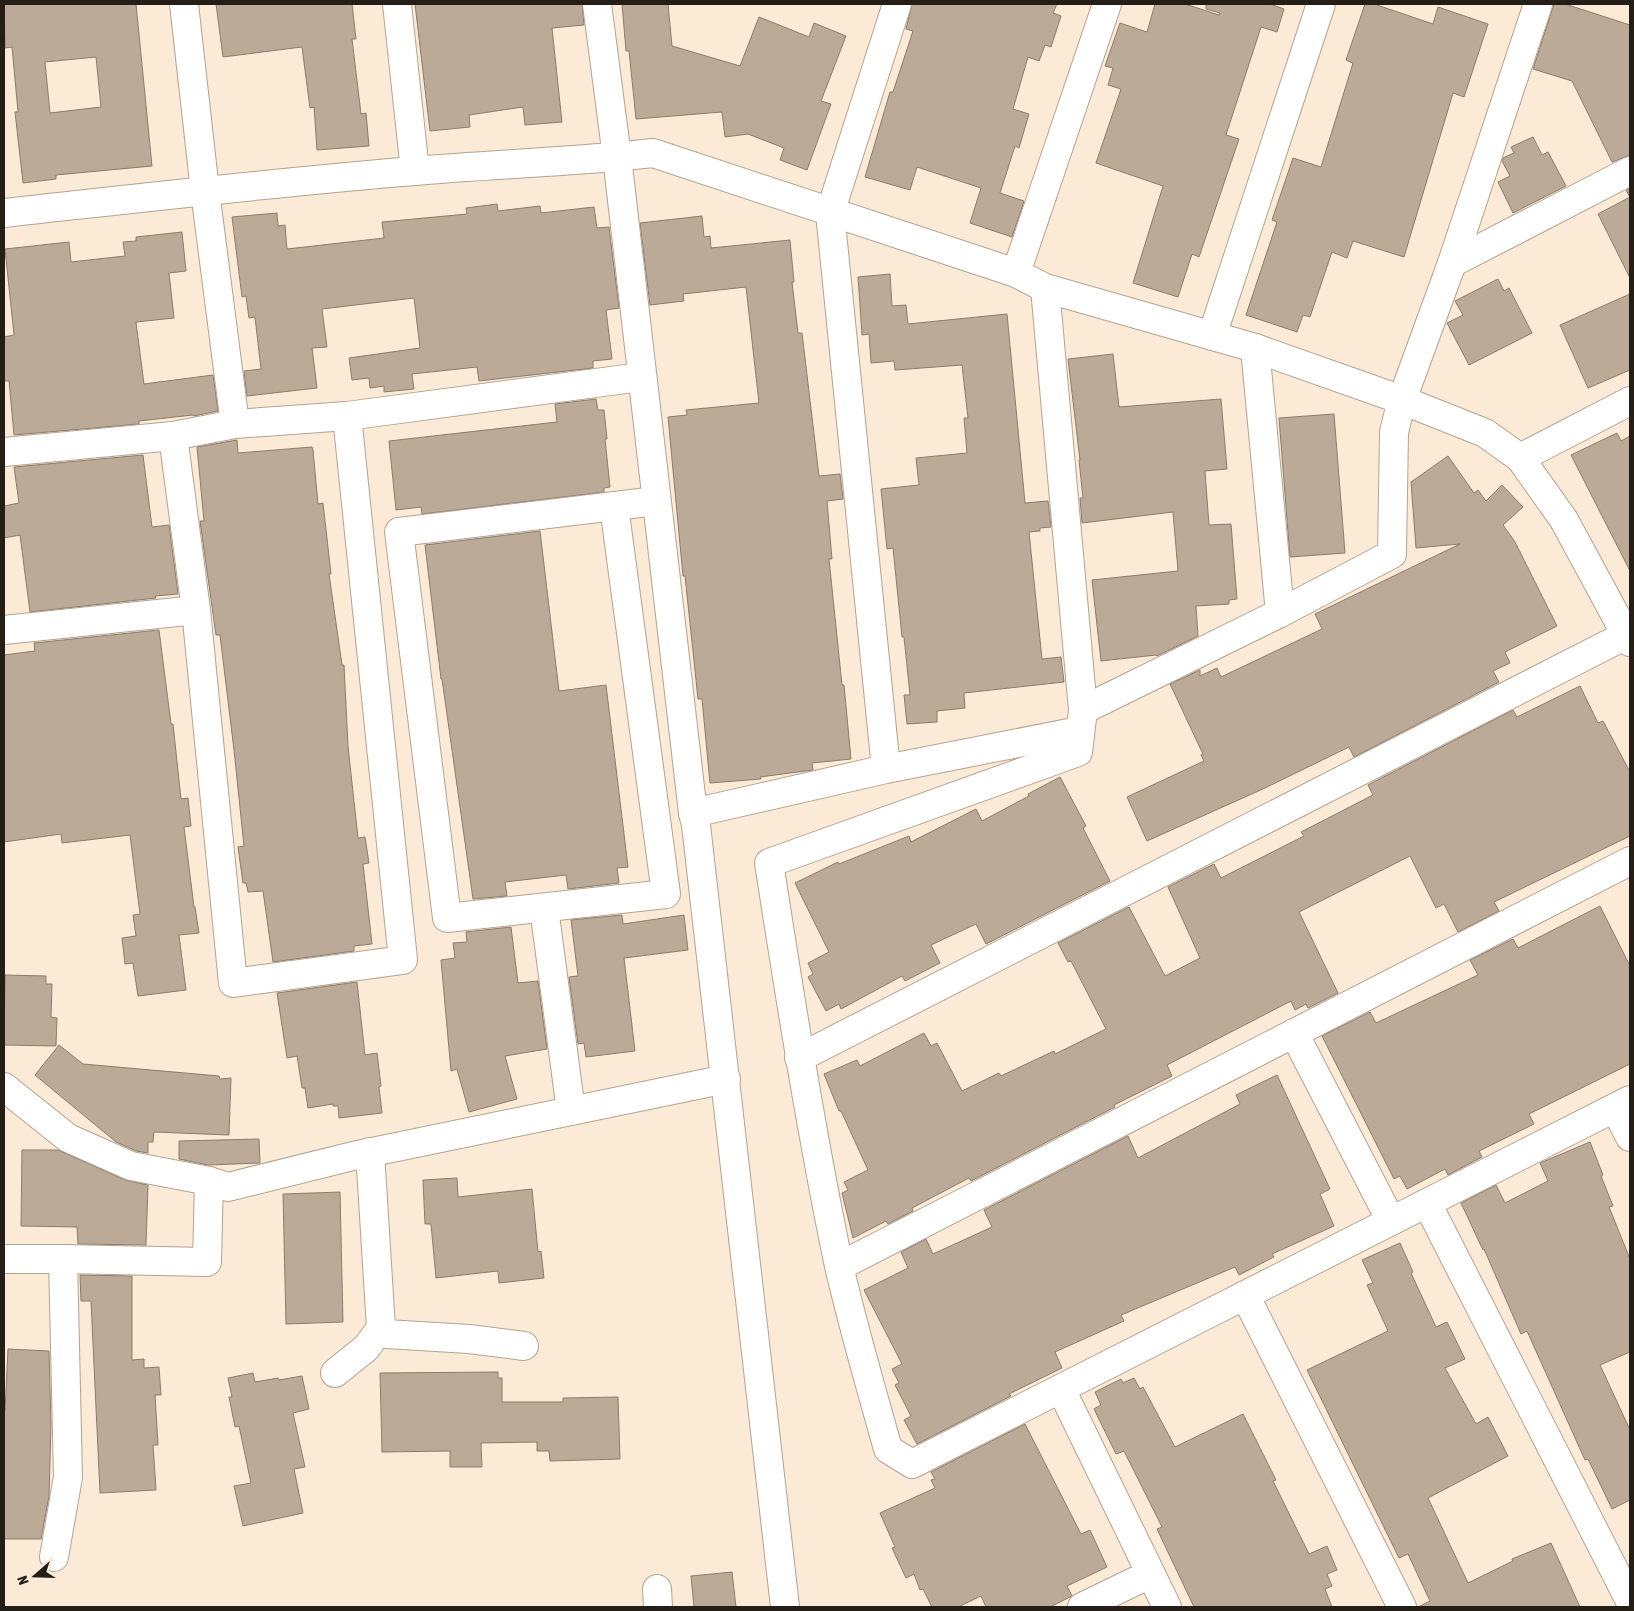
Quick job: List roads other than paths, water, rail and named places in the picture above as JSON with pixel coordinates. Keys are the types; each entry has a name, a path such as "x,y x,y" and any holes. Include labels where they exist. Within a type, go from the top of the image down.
{"street":[{"path":"184,4 205,191 235,424"},
{"path":"397,4 415,171"},
{"path":"597,4 617,157 692,812 696,825 726,1079 785,1607"},
{"path":"886,769 830,213 897,4"},
{"path":"1016,274 1107,4"},
{"path":"1212,336 1320,4"},
{"path":"692,812 886,769 1081,720 1392,554 1394,432 1402,400 1452,263 1538,4"},
{"path":"4,214 205,191 415,171 653,153 1016,274 1045,288 1255,348 1402,400 1485,433 1520,458 1564,520 1629,637 799,1058"},
{"path":"1452,263 1630,171"},
{"path":"1045,288 1081,720 1078,752 769,863 799,1058 840,1266 888,1449 912,1464 1622,1104 1630,1137"},
{"path":"1255,348 1280,613"},
{"path":"4,452 173,436 235,424 347,416 641,376"},
{"path":"1520,458 1630,401"},
{"path":"173,436 196,610 233,983 403,960 347,416"},
{"path":"614,506 666,894 447,918 399,532 614,506 656,501"},
{"path":"4,630 196,610"},
{"path":"840,1266 1630,862"},
{"path":"544,908 571,1111"},
{"path":"1294,1033 1391,1220"},
{"path":"4,1087 68,1138 131,1166 228,1188 370,1152 726,1079"},
{"path":"370,1152 381,1328 386,1334 469,1339 524,1346"},
{"path":"4,1259 207,1262 208,1182"},
{"path":"1427,1203 1630,1601"},
{"path":"54,1557 68,1477 63,1259"},
{"path":"1245,1295 1402,1607"},
{"path":"335,1373 366,1348 381,1328"},
{"path":"1061,1389 1167,1607"},
{"path":"1082,1607 1150,1574"}]}
